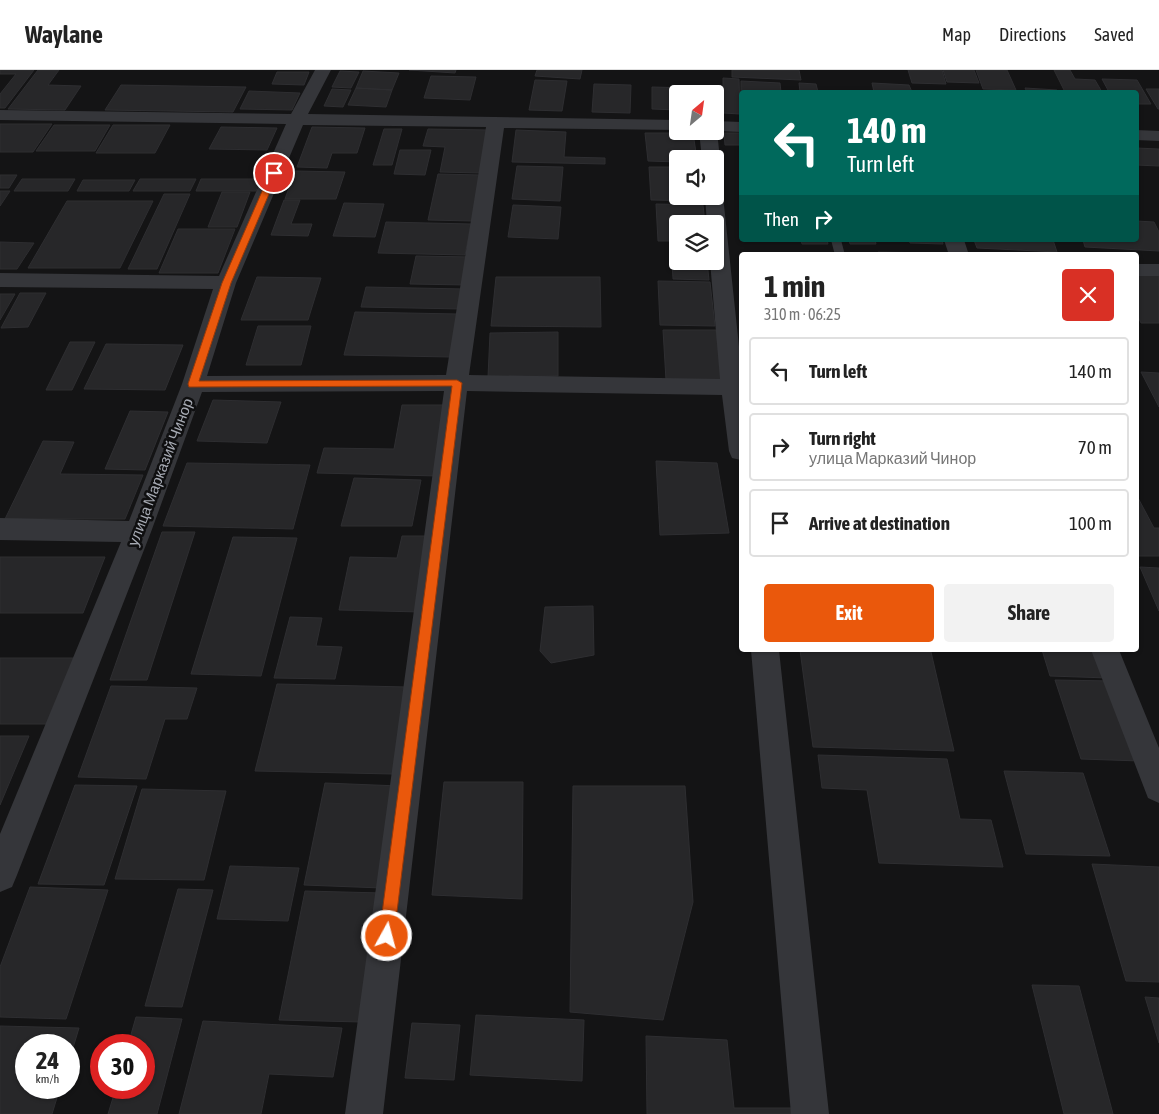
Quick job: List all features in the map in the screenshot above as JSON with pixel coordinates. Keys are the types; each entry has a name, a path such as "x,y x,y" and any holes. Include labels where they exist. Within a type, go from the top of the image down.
{"street":[{"name":"улица Марказий Чинор","path":"0,876 138,532 193,384 226,283 297,118 323,70"},
{"path":"0,115 297,118 669,126"},
{"path":"364,1114 462,337 496,122"},
{"path":"724,126 739,127"},
{"path":"1139,135 1159,136"},
{"path":"715,205 732,387 739,437"},
{"path":"1139,270 1159,270"},
{"path":"0,280 226,283"},
{"path":"193,384 457,383 732,387"},
{"path":"0,530 138,532"},
{"path":"765,652 810,1114"},
{"path":"1106,652 1159,787"}],"building":[{"path":"0,70 34,70 5,108 0,108 0,94 16,74 0,74"},
{"path":"38,70 59,70 48,85 81,86 65,110 8,109"},
{"path":"409,70 456,70 455,73"},
{"path":"537,70 582,70 580,79 535,76"},
{"path":"732,70 799,70 801,80 732,77"},
{"path":"908,70 942,70 946,84 912,83"},
{"path":"943,70 974,70 979,83 947,82"},
{"path":"976,70 1007,70 1016,90 983,89"},
{"path":"1054,70 1070,70 1075,79 1095,80 1101,90 1064,90"},
{"path":"340,71 359,72 351,88 332,87"},
{"path":"363,71 399,73 392,90 356,88"},
{"path":"277,72 309,72 304,85 272,84"},
{"path":"431,76 476,77 470,100 424,98"},
{"path":"723,78 739,79 739,114 724,113"},
{"path":"1102,79 1137,80 1151,104 1139,104 1139,90 1108,90"},
{"path":"535,80 567,81 562,111 529,110"},
{"path":"741,81 780,83 781,90 741,90"},
{"path":"799,83 816,84 818,90 800,90"},
{"path":"872,83 909,85 911,90 874,90"},
{"path":"594,84 631,85 630,113 592,112"},
{"path":"121,85 246,87 233,112 105,110"},
{"path":"652,87 669,87 669,110 652,109"},
{"path":"356,88 392,90 386,107 348,105"},
{"path":"1025,88 1057,90 1026,90"},
{"path":"332,89 351,90 343,107 324,106"},
{"path":"1146,89 1159,89 1159,109 1158,109"},
{"path":"249,91 300,93 292,110 240,109"},
{"path":"0,124 52,124 33,152 0,152"},
{"path":"54,125 110,125 95,151 36,151"},
{"path":"113,125 170,125 155,153 96,153"},
{"path":"221,127 277,128 267,150 209,149"},
{"path":"312,127 365,128 357,153 332,153 327,168 297,167"},
{"path":"384,129 402,129 392,165 373,165"},
{"path":"428,129 489,130 481,173 440,172 445,147 423,146"},
{"path":"516,130 566,132 564,157 605,158 605,164 512,162"},
{"path":"645,133 669,133 669,140 694,140 696,150 669,150 669,162 648,161"},
{"path":"724,133 739,133 739,145 725,145"},
{"path":"1139,148 1159,149 1159,166 1139,165"},
{"path":"400,150 431,150 425,175 394,174"},
{"path":"517,166 563,167 560,201 512,199"},
{"path":"649,167 669,167 669,200 651,200"},
{"path":"295,171 345,172 336,199 285,199"},
{"path":"438,174 481,175 473,221 428,220"},
{"path":"0,175 17,175 9,188 0,188"},
{"path":"22,179 75,179 68,191 14,191"},
{"path":"140,179 196,179 190,191 133,191"},
{"path":"201,179 260,179 256,191 196,191"},
{"path":"83,180 135,180 129,191 77,191"},
{"path":"0,191 10,191 0,206"},
{"path":"222,192 250,192 237,227 208,227"},
{"path":"164,194 190,194 157,269 128,269"},
{"path":"284,200 300,200 291,224 312,224 308,236 271,235"},
{"path":"67,201 153,201 120,268 28,268"},
{"path":"344,203 384,204 375,237 333,236"},
{"path":"656,204 703,205 704,215 669,215 669,241 658,241"},
{"path":"513,205 561,207 558,239 508,237"},
{"path":"1139,221 1154,222 1159,232 1159,251 1085,247 1084,242 1139,242"},
{"path":"386,222 471,224 465,255 378,253"},
{"path":"178,229 235,229 218,273 159,273"},
{"path":"0,242 34,243 17,269 0,269"},
{"path":"802,242 828,242 828,244 802,244"},
{"path":"850,242 876,242 876,244 850,244"},
{"path":"942,242 943,244 910,243"},
{"path":"975,242 1054,242 1057,252 977,248"},
{"path":"416,256 472,257 467,285 410,284"},
{"path":"672,270 708,270 709,280 673,279"},
{"path":"1139,274 1159,275 1159,323 1141,323 1139,319"},
{"path":"257,277 321,278 308,320 241,320"},
{"path":"496,277 600,277 601,327 491,326"},
{"path":"658,281 710,282 715,326 660,325"},
{"path":"366,287 465,289 462,309 361,307"},
{"path":"20,293 46,293 28,327 1,328"},
{"path":"0,294 15,294 0,320"},
{"path":"355,312 458,314 451,357 344,355"},
{"path":"258,326 311,326 301,365 246,365"},
{"path":"663,330 716,330 722,380 666,380"},
{"path":"558,332 558,376 488,377 490,333"},
{"path":"70,342 95,342 72,390 46,390"},
{"path":"106,344 183,345 165,390 84,389"},
{"path":"1141,372 1159,373 1159,407"},
{"path":"213,400 281,402 267,443 197,441"},
{"path":"402,405 449,405 438,476 317,473 324,448 394,449"},
{"path":"130,411 168,412 145,470 105,469"},
{"path":"43,441 74,442 60,474 143,475 125,519 5,519"},
{"path":"656,461 717,463 729,533 660,535"},
{"path":"187,463 310,465 293,529 163,526"},
{"path":"354,478 421,480 412,526 341,526"},
{"path":"1139,500 1154,528 1159,528 1159,556 1139,556"},
{"path":"162,532 195,532 147,680 110,680"},
{"path":"402,536 432,536 421,612 339,610 350,557 397,558"},
{"path":"233,537 297,538 261,676 191,674"},
{"path":"0,557 105,557 83,613 0,613"},
{"path":"1140,567 1159,568 1159,611"},
{"path":"593,606 594,655 551,663 540,651 545,607"},
{"path":"290,617 322,618 316,646 342,647 335,679 274,678"},
{"path":"800,652 931,652 954,751 813,747"},
{"path":"1043,652 1099,652 1108,678 1050,676"},
{"path":"0,658 74,658 49,724 0,724"},
{"path":"1055,680 1112,681 1140,761 1081,759"},
{"path":"277,684 407,687 393,774 255,771"},
{"path":"111,686 197,688 187,719 165,719 146,779 78,777"},
{"path":"0,736 29,736 0,805"},
{"path":"818,755 947,759 960,819 991,820 1003,867 879,863 867,790 822,788"},
{"path":"1004,771 1083,773 1110,856 1026,854"},
{"path":"444,782 523,782 522,899 432,895"},
{"path":"325,783 399,786 382,888 304,885"},
{"path":"75,785 137,786 104,885 38,884"},
{"path":"573,786 685,786 693,902 663,1020 570,1012"},
{"path":"142,789 226,791 204,880 115,879"},
{"path":"1092,864 1159,867 1159,982 1126,981"},
{"path":"230,866 299,868 288,921 217,919"},
{"path":"30,887 108,890 66,1019 0,1017 0,967"},
{"path":"178,889 213,890 182,1007 145,1006"},
{"path":"305,891 382,893 362,1022 279,1020"},
{"path":"1032,985 1079,986 1113,1114 1064,1114"},
{"path":"1145,997 1159,998 1159,1043"},
{"path":"476,1015 584,1020 582,1081 470,1075"},
{"path":"136,1017 182,1019 157,1114 108,1114 113,1099 155,1099 155,1034 131,1034"},
{"path":"203,1021 342,1028 333,1077 269,1074 261,1114 179,1114"},
{"path":"412,1023 460,1025 454,1080 405,1078"},
{"path":"0,1026 79,1028 77,1034 15,1034 15,1099 57,1099 52,1114 0,1114"},
{"path":"646,1036 727,1040 734,1108 791,1108 791,1114 647,1114"}],"route":[{"path":"274,173 226,283 193,384 457,383 387,936"}]}
